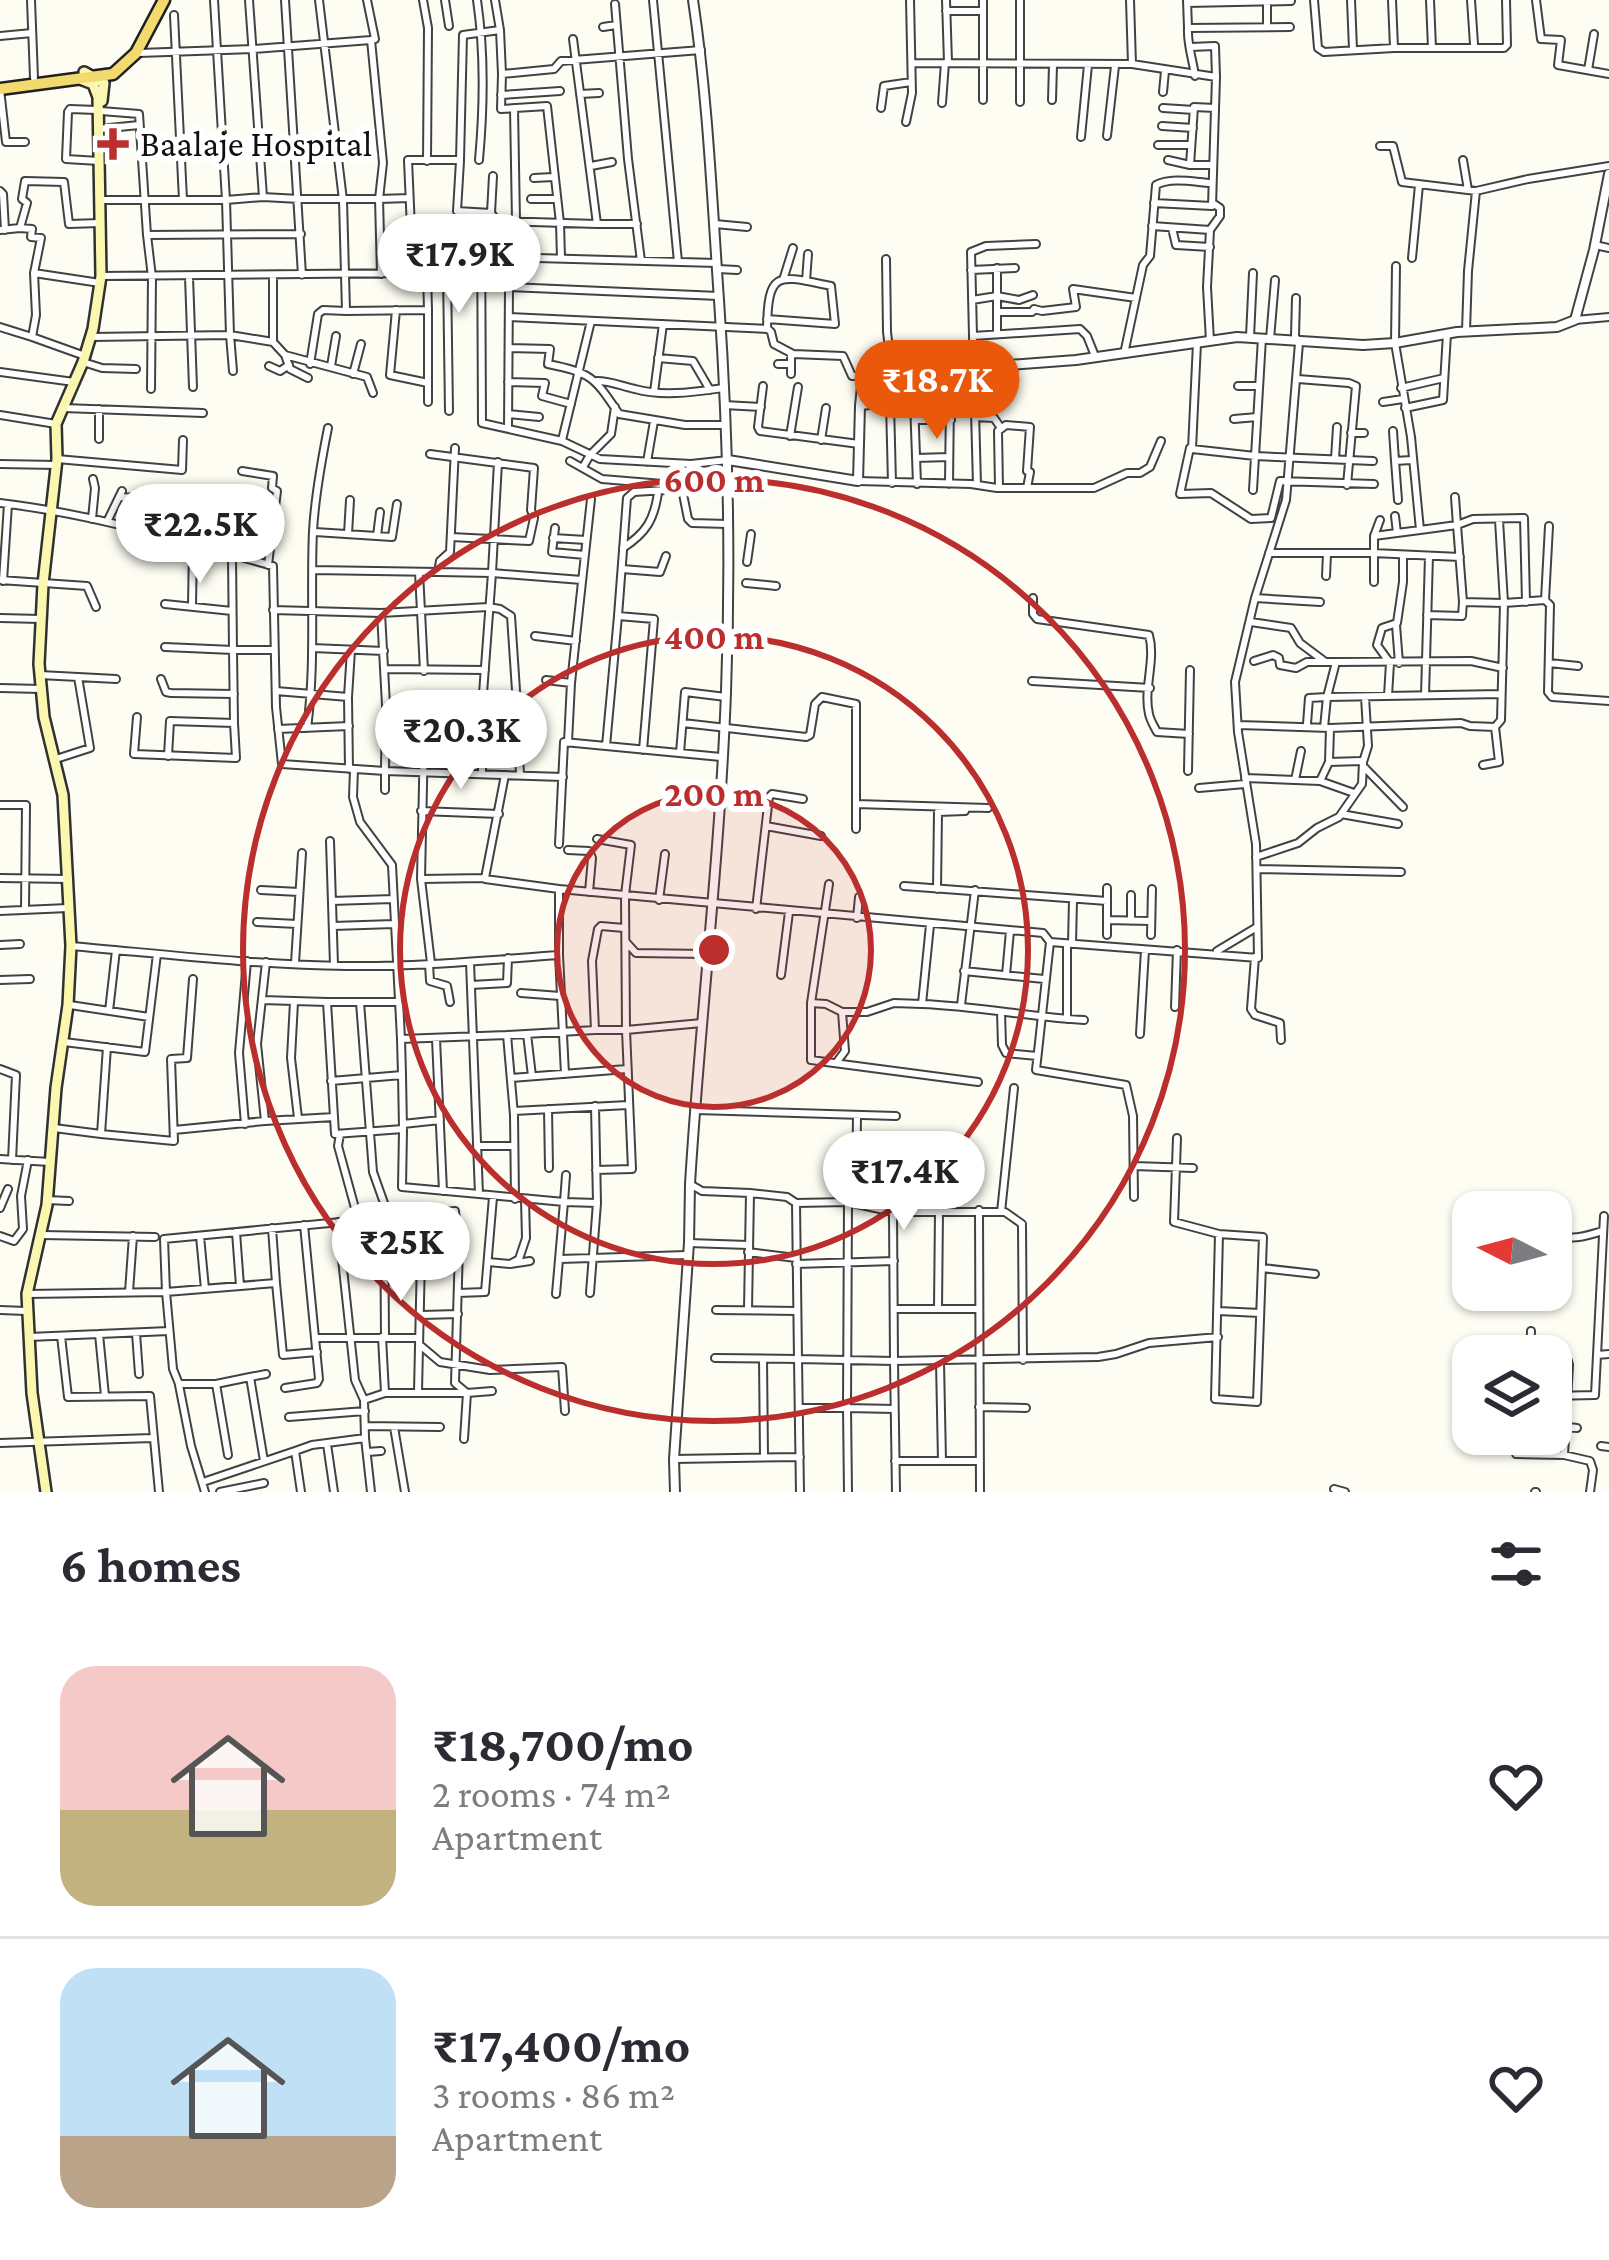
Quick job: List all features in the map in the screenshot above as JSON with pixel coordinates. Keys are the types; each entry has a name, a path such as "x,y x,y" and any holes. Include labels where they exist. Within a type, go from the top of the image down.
{"main road":[{"path":"0,86 97,76 136,53 161,0"},
{"path":"0,86 34,78 97,76 134,45 161,0"},
{"path":"46,1492 27,1294 47,1200 71,946 63,795 41,689 41,620 56,424 91,337 101,279 97,76"},
{"path":"97,76 100,108"}],"street":[{"path":"31,0 34,78"},
{"path":"214,0 233,371"},
{"path":"250,0 263,196"},
{"path":"285,0 302,275"},
{"path":"319,0 343,200 346,311"},
{"path":"136,53 371,40 375,39 368,0"},
{"path":"422,0 428,28 427,160"},
{"path":"445,0 449,26"},
{"path":"477,0 483,111 479,160"},
{"path":"495,0 501,109 547,106 561,258"},
{"path":"653,0 678,262"},
{"path":"675,1492 690,1184 726,698 728,460 715,224 693,0"},
{"path":"906,122 913,63 910,0"},
{"path":"942,103 946,0"},
{"path":"982,100 983,0"},
{"path":"1020,0 1020,102"},
{"path":"1130,0 1132,64"},
{"path":"1314,0 1318,49 1324,52 1504,48 1506,0"},
{"path":"1351,0 1353,49"},
{"path":"1392,0 1394,48"},
{"path":"1430,0 1432,48"},
{"path":"1471,0 1474,46"},
{"path":"1536,0 1541,39 1561,40 1558,65 1609,74"},
{"path":"1267,1 1267,27"},
{"path":"1195,76 1187,2 1291,1"},
{"path":"615,4 641,261"},
{"path":"946,10 983,11"},
{"path":"174,15 183,200"},
{"path":"603,27 616,26"},
{"path":"1188,28 1290,27"},
{"path":"491,213 458,211 463,35 500,30"},
{"path":"0,36 32,33"},
{"path":"1588,70 1594,34"},
{"path":"573,39 597,224"},
{"path":"371,40 383,163 381,274"},
{"path":"1190,47 1215,46 1212,204"},
{"path":"502,74 554,68 576,60 701,50"},
{"path":"913,63 1132,64 1216,77"},
{"path":"1052,100 1053,65"},
{"path":"1081,137 1088,65"},
{"path":"1106,136 1115,66"},
{"path":"1163,92 1166,71"},
{"path":"881,108 884,86 911,82"},
{"path":"0,86 6,142 25,142"},
{"path":"501,95 560,91"},
{"path":"580,94 598,93"},
{"path":"1190,165 1194,107 1215,108"},
{"path":"514,108 516,221"},
{"path":"1163,108 1194,110"},
{"path":"99,161 66,159 70,109 139,114 152,277 152,389"},
{"path":"98,127 139,125"},
{"path":"1162,126 1193,128"},
{"path":"1158,145 1192,146"},
{"path":"1380,146 1393,146 1402,182 1419,185 1472,191 1528,179 1608,177 1604,231 1595,245 1575,320"},
{"path":"413,274 408,160 460,160"},
{"path":"1168,160 1213,165"},
{"path":"1463,160 1472,191 1466,332"},
{"path":"591,166 612,162"},
{"path":"493,176 491,213 497,221 637,224"},
{"path":"534,178 554,178"},
{"path":"20,228 27,203 22,199 25,181 64,182 69,224 101,223"},
{"path":"1124,354 1143,265 1150,256 1156,185 1160,181 1212,184"},
{"path":"1412,258 1419,185"},
{"path":"0,191 2,230 32,229 31,237 41,238 34,273 32,338"},
{"path":"100,200 409,198"},
{"path":"531,199 556,199"},
{"path":"1154,203 1212,204"},
{"path":"1210,340 1210,230 1220,216 1220,208 1212,204"},
{"path":"481,212 482,423 562,441 600,459 691,464 728,460 858,481 999,488 1094,488 1150,467 1161,442"},
{"path":"715,224 747,227"},
{"path":"1152,226 1210,230"},
{"path":"1172,228 1176,245 1210,248"},
{"path":"147,235 301,234"},
{"path":"977,485 971,252 986,246 1036,244"},
{"path":"1595,245 1609,248"},
{"path":"784,277 793,248"},
{"path":"806,281 808,254"},
{"path":"508,427 509,272 522,258 678,262 736,270"},
{"path":"886,259 892,373"},
{"path":"1396,266 1394,343 1411,437 1420,530"},
{"path":"997,334 998,268"},
{"path":"971,270 1015,268"},
{"path":"34,273 101,279 509,272"},
{"path":"447,273 448,411"},
{"path":"1250,337 1253,273"},
{"path":"272,274 273,342 290,369 308,378"},
{"path":"427,274 428,402"},
{"path":"189,277 193,387"},
{"path":"767,319 835,324 831,286 784,277 775,282 770,289 767,319 767,329"},
{"path":"1253,490 1259,386 1275,280"},
{"path":"509,287 718,296"},
{"path":"997,312 1076,307 1073,289 1136,298"},
{"path":"972,300 997,296 1019,300 1033,295"},
{"path":"1281,1040 1280,1023 1250,1009 1258,958 1257,869 1235,682 1286,500 1299,343 1296,298"},
{"path":"1018,313 1019,300"},
{"path":"310,364 318,314 323,310 428,310"},
{"path":"396,310 390,375 428,383"},
{"path":"509,317 767,329 774,344 791,353 842,356 852,376 863,376 1095,358 1250,337 1299,343 1394,343 1466,332 1557,327 1609,317"},
{"path":"562,441 590,321"},
{"path":"654,392 663,324"},
{"path":"0,327 102,368 136,369"},
{"path":"973,336 1080,328 1095,358"},
{"path":"1383,402 1443,400 1447,334"},
{"path":"91,337 230,335 273,342"},
{"path":"331,366 336,336"},
{"path":"1197,343 1191,446 1180,494 1210,493 1251,519 1271,518 1280,481 1374,484"},
{"path":"353,374 361,344"},
{"path":"508,348 550,349 548,364 579,370 597,381 619,414 685,425 725,425"},
{"path":"778,364 791,369 791,353"},
{"path":"285,356 367,377 373,393"},
{"path":"658,358 693,361 710,390"},
{"path":"268,367 280,371 289,365"},
{"path":"0,372 74,382"},
{"path":"858,481 863,376"},
{"path":"1400,388 1444,378"},
{"path":"1297,379 1355,386 1346,485"},
{"path":"597,381 654,392 723,388"},
{"path":"508,382 545,383 542,396 571,404"},
{"path":"764,386 760,431 859,444"},
{"path":"1238,386 1259,386"},
{"path":"790,436 798,387"},
{"path":"860,406 975,397"},
{"path":"949,484 950,398"},
{"path":"914,401 917,484"},
{"path":"890,403 892,483"},
{"path":"724,404 761,407"},
{"path":"583,467 611,434 615,407"},
{"path":"63,408 203,413"},
{"path":"821,440 826,408"},
{"path":"99,409 99,439"},
{"path":"508,414 539,417"},
{"path":"0,415 56,424"},
{"path":"975,417 994,418 1001,428"},
{"path":"1234,419 1258,417"},
{"path":"915,420 951,420"},
{"path":"647,462 654,421"},
{"path":"999,488 998,431 1006,425 1030,428 1027,488"},
{"path":"1335,459 1337,427"},
{"path":"307,728 312,692 316,488 328,428"},
{"path":"1393,431 1397,500"},
{"path":"1351,433 1364,433"},
{"path":"0,464 56,462 182,470 184,440"},
{"path":"1191,446 1197,451 1255,456 1372,461"},
{"path":"438,572 450,552 455,452"},
{"path":"430,454 455,452 534,468 529,541 451,536"},
{"path":"916,458 949,457"},
{"path":"571,460 602,479 684,488"},
{"path":"1395,461 1411,460"},
{"path":"482,774 498,462"},
{"path":"242,471 273,476 272,488 277,491 268,565"},
{"path":"607,746 627,498 728,476"},
{"path":"92,519 93,479"},
{"path":"684,488 692,523 728,524"},
{"path":"623,548 654,518 658,492"},
{"path":"107,522 120,494 170,499"},
{"path":"1427,615 1462,616 1455,497"},
{"path":"568,742 591,499"},
{"path":"348,534 350,500"},
{"path":"96,607 87,586 1,580 4,503 52,509 273,566 282,764 563,777"},
{"path":"313,532 392,537 397,504"},
{"path":"377,536 380,512"},
{"path":"1395,516 1397,533"},
{"path":"1374,536 1473,519 1524,518 1526,602"},
{"path":"1374,582 1374,536 1380,520"},
{"path":"1483,765 1499,762 1496,727 1501,720 1504,603 1499,520"},
{"path":"1549,526 1548,692 1552,697 1609,701"},
{"path":"555,528 552,552 585,555"},
{"path":"747,562 751,534"},
{"path":"554,538 586,541"},
{"path":"192,606 193,544"},
{"path":"1269,553 1460,557"},
{"path":"1326,576 1327,554"},
{"path":"137,717 134,754 236,758 232,555"},
{"path":"1388,696 1403,555"},
{"path":"622,569 660,572 666,556"},
{"path":"1425,695 1429,556"},
{"path":"313,570 492,573 582,580"},
{"path":"419,572 424,671"},
{"path":"746,583 776,586"},
{"path":"1033,598 1037,619 1149,635 1148,711 1156,732 1189,734"},
{"path":"1256,598 1320,602"},
{"path":"1463,602 1545,600"},
{"path":"165,604 232,611"},
{"path":"273,610 500,609 511,616 518,720"},
{"path":"382,613 385,790"},
{"path":"618,616 654,619 643,750"},
{"path":"0,619 41,620"},
{"path":"1251,622 1291,628 1300,643 1324,662"},
{"path":"1395,663 1377,645 1382,628 1396,623"},
{"path":"535,637 576,641"},
{"path":"165,647 274,650"},
{"path":"312,648 384,650"},
{"path":"351,650 348,697 353,797 360,822 392,865 402,1187 596,1204"},
{"path":"1254,662 1273,655 1280,658 1280,665 1296,668 1307,662 1471,661 1503,668"},
{"path":"1320,781 1329,762 1327,698 1336,662"},
{"path":"1550,664 1578,666"},
{"path":"384,669 485,670"},
{"path":"1188,771 1190,670"},
{"path":"40,675 116,679"},
{"path":"56,759 90,748 77,677"},
{"path":"161,679 171,694 234,694"},
{"path":"546,680 572,683"},
{"path":"1032,681 1150,688"},
{"path":"0,688 41,689"},
{"path":"276,691 348,697"},
{"path":"680,753 685,692 726,698"},
{"path":"1307,726 1309,698 1501,694"},
{"path":"682,723 806,736 810,735 814,704 822,697 856,704 856,829"},
{"path":"1256,857 1298,843 1341,814 1362,784 1365,697"},
{"path":"386,705 482,707"},
{"path":"168,756 170,721 234,723"},
{"path":"1238,725 1327,728 1461,722 1496,727"},
{"path":"278,729 349,726"},
{"path":"518,734 520,776"},
{"path":"386,744 424,738 482,738"},
{"path":"424,741 421,879 430,981 447,986 450,1002"},
{"path":"559,844 564,742 722,757"},
{"path":"1295,780 1301,751"},
{"path":"1329,762 1363,764 1403,807"},
{"path":"485,878 505,775"},
{"path":"1199,788 1295,780 1320,781 1354,793"},
{"path":"756,909 770,794 803,799"},
{"path":"856,804 988,808"},
{"path":"0,805 26,805 25,910"},
{"path":"421,811 500,814"},
{"path":"937,889 938,812 977,811"},
{"path":"1341,814 1398,824"},
{"path":"766,826 820,836"},
{"path":"596,1170 632,1169 623,940 631,845 597,839"},
{"path":"330,841 334,965"},
{"path":"568,850 590,851 589,892"},
{"path":"295,964 302,853"},
{"path":"659,900 665,854"},
{"path":"1257,869 1401,872"},
{"path":"0,878 69,879"},
{"path":"421,879 485,878 659,900 1042,933 1050,942 1256,957"},
{"path":"829,884 811,1003 811,1060 978,1082"},
{"path":"904,886 1107,901"},
{"path":"1107,888 1107,935"},
{"path":"559,889 565,1074"},
{"path":"261,890 299,892"},
{"path":"961,1005 975,890"},
{"path":"1151,935 1152,890"},
{"path":"1131,895 1131,921"},
{"path":"856,918 859,897"},
{"path":"332,901 394,899"},
{"path":"1067,1018 1072,900"},
{"path":"0,911 70,908"},
{"path":"782,975 789,912"},
{"path":"1107,920 1150,921"},
{"path":"257,922 297,924"},
{"path":"333,926 394,924"},
{"path":"922,1004 930,925"},
{"path":"1214,953 1258,927"},
{"path":"595,1030 592,961 598,929 624,928"},
{"path":"1006,975 1010,931"},
{"path":"623,940 636,953 707,954"},
{"path":"1050,942 1036,1070 1126,1085 1133,1116 1134,1197"},
{"path":"0,945 20,944"},
{"path":"71,946 334,965 396,966 559,955"},
{"path":"109,1011 116,950"},
{"path":"1140,1034 1144,950"},
{"path":"1175,1007 1177,950"},
{"path":"64,1042 145,1052 157,954"},
{"path":"471,985 507,983 508,958"},
{"path":"245,1124 238,1053 247,961"},
{"path":"470,961 479,1194"},
{"path":"266,962 257,1044 266,1121"},
{"path":"964,971 1046,979"},
{"path":"52,1128 174,1141 171,1059 187,1058 193,979"},
{"path":"0,980 30,980"},
{"path":"521,994 560,996"},
{"path":"262,1000 398,1002"},
{"path":"294,1001 291,1058 298,1118"},
{"path":"327,1002 335,1134 440,1120"},
{"path":"360,1002 374,1181 383,1203 385,1393"},
{"path":"811,1003 842,1012 867,1012 894,1003 961,1005 1084,1019"},
{"path":"68,1005 149,1017"},
{"path":"836,1063 845,1052 842,1012"},
{"path":"1001,1012 1006,1053 1037,1056"},
{"path":"401,1039 626,1030 702,1022"},
{"path":"527,1034 532,1076"},
{"path":"507,1035 514,1111 514,1199"},
{"path":"436,1038 446,1191 455,1211 458,1265 454,1383 467,1393"},
{"path":"101,1134 107,1047"},
{"path":"0,1069 16,1075 12,1160"},
{"path":"511,1078 627,1069"},
{"path":"331,1081 402,1075"},
{"path":"1001,1212 1014,1088"},
{"path":"514,1111 628,1105"},
{"path":"590,1293 596,1204 595,1106"},
{"path":"548,1109 549,1168"},
{"path":"696,1110 896,1116"},
{"path":"848,1492 846,1262 857,1115"},
{"path":"174,1130 334,1117"},
{"path":"340,1134 338,1146 358,1219"},
{"path":"1177,1138 1174,1222 1219,1234 1263,1237 1257,1402 1215,1399 1219,1234"},
{"path":"478,1146 514,1146"},
{"path":"0,1159 50,1162"},
{"path":"0,1236 14,1241 23,1229 21,1196 28,1160"},
{"path":"1134,1166 1192,1168"},
{"path":"556,1294 566,1175"},
{"path":"690,1184 702,1190 787,1197 796,1203 852,1203 893,1212 1001,1212 1022,1222 1023,1360"},
{"path":"0,1208 8,1189"},
{"path":"748,1310 750,1193"},
{"path":"458,1293 485,1292 494,1197"},
{"path":"510,1264 524,1246 525,1199"},
{"path":"47,1200 69,1201"},
{"path":"796,1203 800,1492"},
{"path":"979,1210 980,1492"},
{"path":"205,1492 173,1369 164,1239 455,1211"},
{"path":"938,1309 939,1211"},
{"path":"893,1212 896,1492"},
{"path":"416,1213 422,1257 418,1392"},
{"path":"1572,1396 1595,1395 1606,1260 1604,1216"},
{"path":"338,1222 355,1380 364,1400 370,1492"},
{"path":"285,1388 317,1383 304,1225"},
{"path":"272,1228 284,1355 317,1352"},
{"path":"1572,1238 1604,1231"},
{"path":"236,1232 240,1286"},
{"path":"41,1235 155,1237"},
{"path":"200,1235 205,1289"},
{"path":"129,1292 133,1237"},
{"path":"689,1243 748,1248 796,1261 894,1261"},
{"path":"560,1259 687,1255"},
{"path":"422,1257 443,1257 458,1265"},
{"path":"488,1262 530,1261"},
{"path":"1262,1268 1315,1274"},
{"path":"27,1294 166,1292 276,1282"},
{"path":"894,1309 978,1310"},
{"path":"0,1310 28,1311"},
{"path":"716,1310 798,1311"},
{"path":"1218,1311 1260,1313"},
{"path":"422,1315 458,1315"},
{"path":"1531,1330 1531,1335"},
{"path":"29,1337 170,1331"},
{"path":"136,1333 139,1374"},
{"path":"99,1334 105,1396"},
{"path":"61,1336 68,1397 150,1396 160,1492"},
{"path":"715,1358 1098,1357 1149,1343 1218,1336"},
{"path":"316,1338 384,1337 420,1342 440,1361 490,1370 562,1366 565,1411"},
{"path":"1597,1355 1609,1354"},
{"path":"763,1360 764,1457"},
{"path":"940,1361 942,1461"},
{"path":"179,1384 216,1384 266,1374"},
{"path":"250,1377 264,1461"},
{"path":"216,1384 228,1455"},
{"path":"364,1400 385,1393 493,1390"},
{"path":"464,1439 467,1393"},
{"path":"979,1407 1026,1408"},
{"path":"799,1408 894,1409"},
{"path":"289,1417 364,1411"},
{"path":"365,1426 440,1427"},
{"path":"394,1426 405,1492"},
{"path":"1572,1427 1577,1427"},
{"path":"0,1443 154,1438"},
{"path":"203,1482 312,1445 365,1438"},
{"path":"327,1444 334,1492"},
{"path":"295,1451 301,1492"},
{"path":"367,1451 381,1451"},
{"path":"1567,1455 1592,1463 1590,1492"},
{"path":"674,1459 800,1457"},
{"path":"895,1461 980,1461"},
{"path":"220,1492 264,1485"},
{"path":"1334,1489 1345,1492"}],"place":[{"name":"Baalaje Hospital","path":"113,144"}]}
